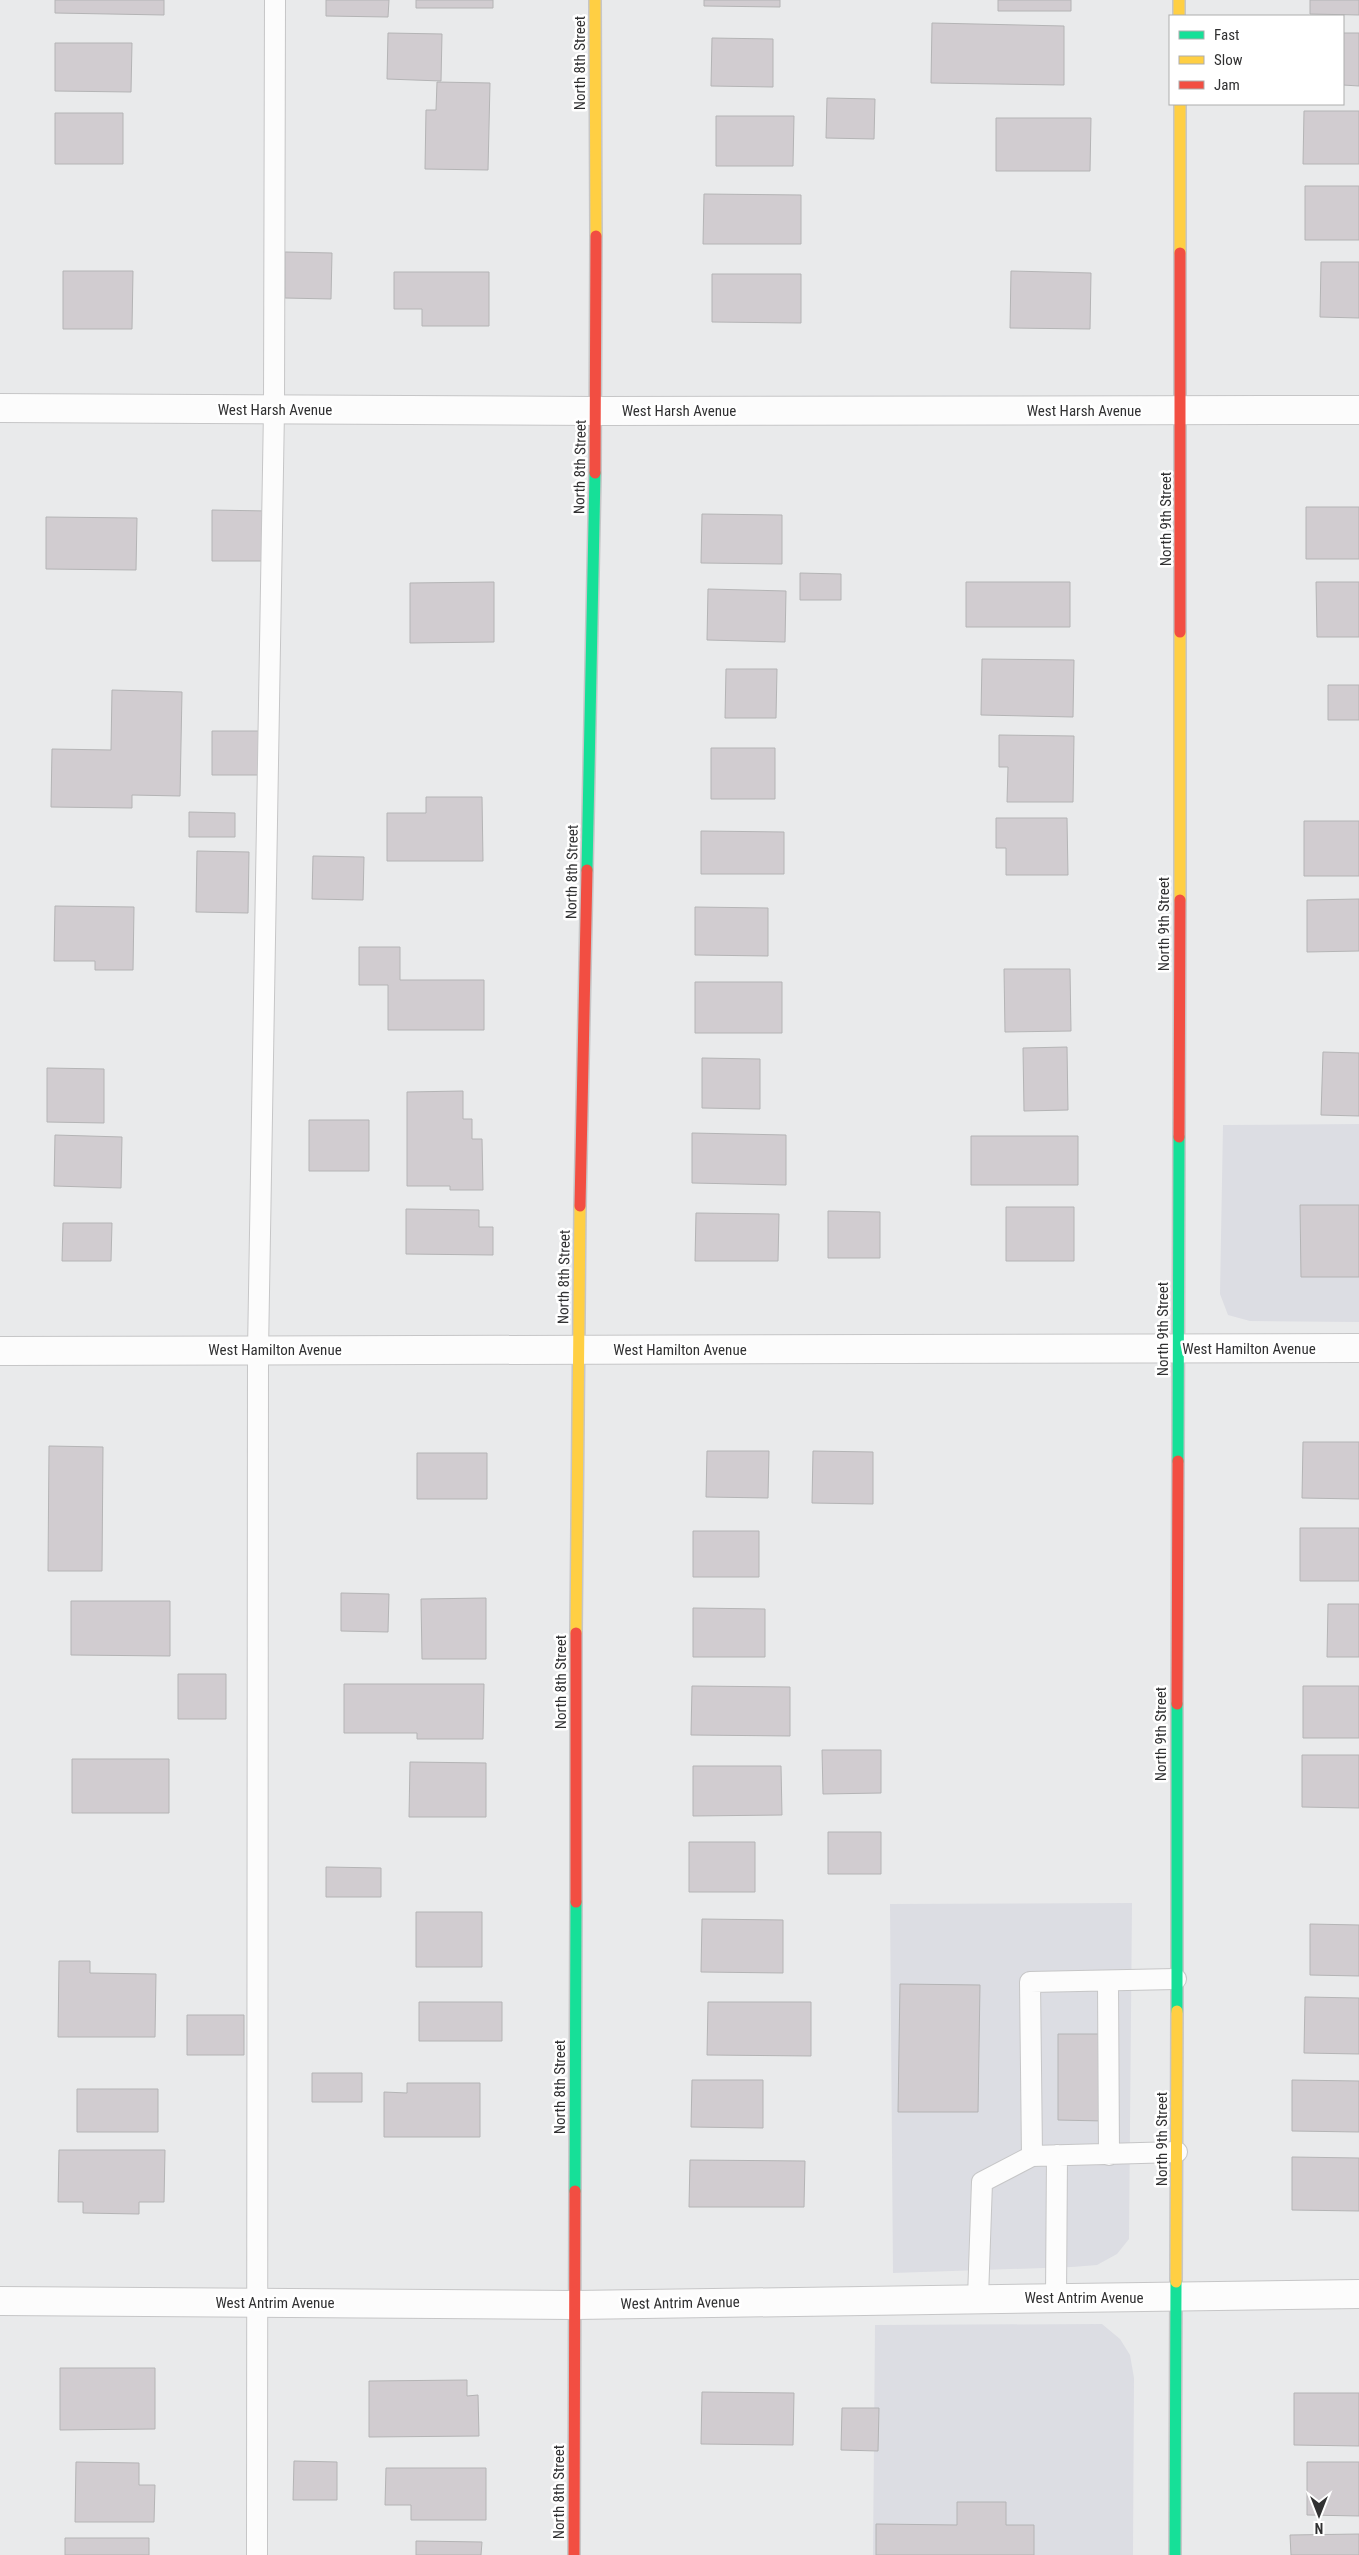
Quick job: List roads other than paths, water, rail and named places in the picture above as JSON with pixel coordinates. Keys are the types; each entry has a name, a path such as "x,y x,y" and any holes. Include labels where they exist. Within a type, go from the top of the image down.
{"street":[{"name":"North 8th Street","path":"574,2555 577,1350 596,412 595,0"},
{"path":"1179,0 1179,15"},
{"name":"North 9th Street","path":"1175,2555 1174,2298 1177,2152 1181,410 1180,105"},
{"name":"West Harsh Avenue","path":"0,408 596,412 1359,410"},
{"name":"West Hamilton Avenue","path":"0,1350 1359,1348"},
{"name":"West Antrim Avenue","path":"0,2301 575,2305 1359,2294"}],"lane":[{"path":"257,2555 258,1350 274,410 275,0"},
{"path":"1032,2156 1030,1982 1108,1982 1176,1979"},
{"path":"1108,1982 1109,2155"},
{"path":"978,2298 982,2182 1032,2156 1177,2152"},
{"path":"1056,2299 1057,2155"}]}
